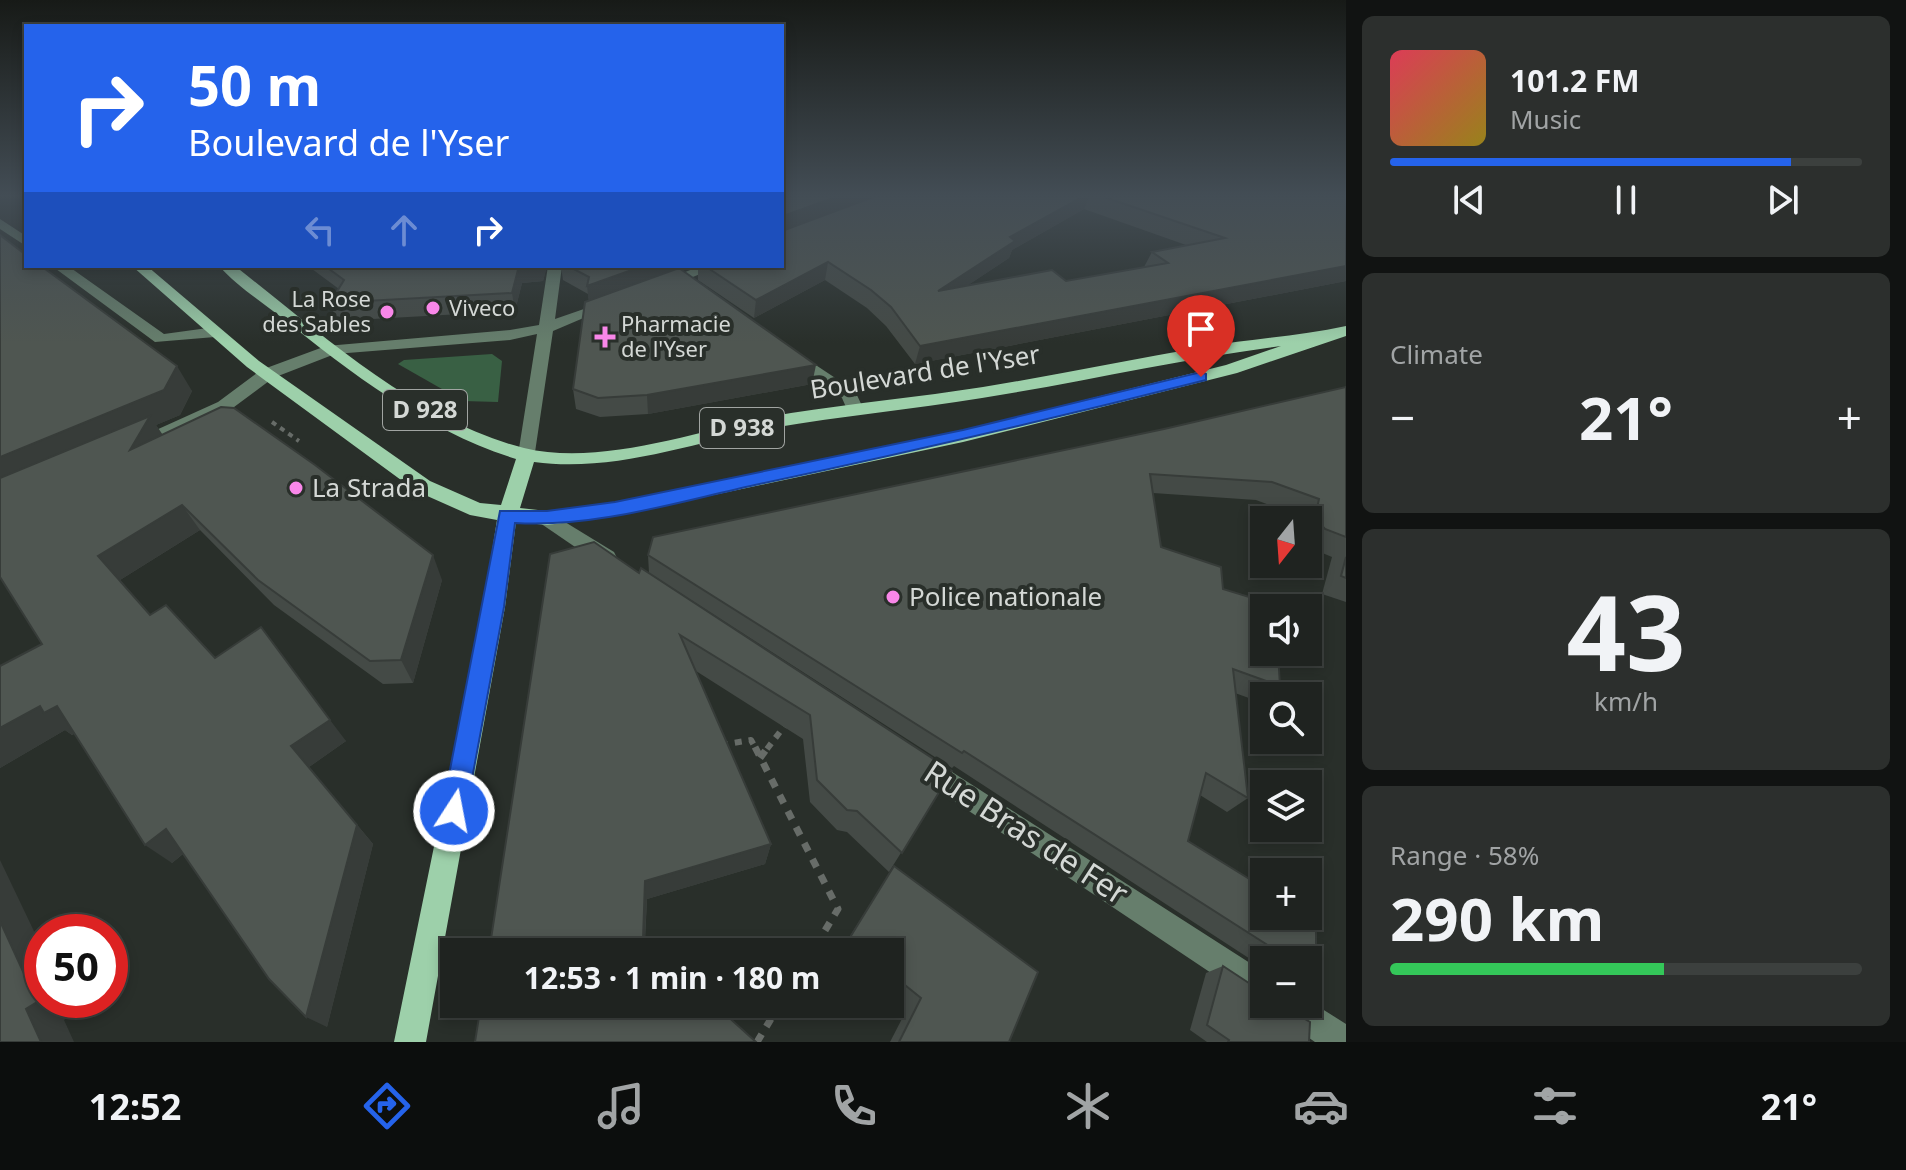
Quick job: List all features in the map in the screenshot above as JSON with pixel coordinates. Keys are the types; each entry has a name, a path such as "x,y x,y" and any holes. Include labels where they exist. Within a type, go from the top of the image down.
{"main road":[{"name":"D 928","path":"141,268 267,374 435,494 477,510 507,516"},
{"name":"D 928","path":"229,268 332,349 461,431 487,444 527,455"},
{"name":"Boulevard de l'Yser","path":"527,455 566,459 629,451 768,423 948,398 1206,351 1339,333"},
{"name":"Boulevard de l'Yser","path":"547,518 615,509 963,436 1231,369 1339,333"},
{"path":"410,1042 494,607 507,516 527,455"},
{"name":"D 938","path":"507,516 547,518"}],"street":[{"path":"62,268 161,339 215,332"},
{"path":"527,455 555,268"},
{"path":"653,288 687,282 710,268"},
{"path":"116,454 224,406 267,374 332,349 487,339 546,328 625,299"},
{"path":"780,346 849,395 855,410"},
{"path":"547,518 629,573"},
{"name":"Rue Bras de Fer","path":"904,753 1250,981"},
{"path":"1307,1018 1344,1042"}],"path":[{"path":"272,422 299,441"},
{"path":"760,758 796,712"},
{"path":"716,746 751,740 838,909 820,938"},
{"path":"757,1042 772,1018"}],"green space":[{"path":"492,354 502,361 498,402 463,401 398,364 404,360"}],"building":[{"path":"0,246 14,246 24,253 24,268 44,268 177,366 164,390 0,457"},
{"path":"784,246 1008,246 938,291 1052,270 1066,281 1168,263 1152,252 1185,246 1346,246 1346,266 920,346 891,307 828,262 756,300 708,268 784,268"},
{"path":"328,268 518,268 512,293 330,303 344,280"},
{"path":"572,268 637,268 587,286 589,277"},
{"path":"679,268 816,365 647,395 598,398 573,389 585,302"},
{"path":"1346,387 1346,537 1322,526 1319,499 1272,482 1150,474 1161,547 1221,567 1223,589 1250,597 1250,666 1279,666 1280,682 1269,682 1233,669 1248,798 1206,773 1188,841 1250,879 1250,930 1316,930 1316,946 1269,946 964,751 962,753 648,555 653,537 1164,429"},
{"path":"221,407 234,408 433,555 401,660 370,661 258,580 182,505 98,556 150,615 166,605 215,658 261,627 330,720 291,746 357,825 306,1017 269,979 166,829 145,845 57,706 44,713 40,706 0,728 0,666 42,644 0,577 0,478 150,416 130,450"},
{"path":"594,542 639,573 641,568 952,771 902,853 857,811 847,810 817,780 810,715 680,635 771,844 645,881 643,938 491,938 550,554"},
{"path":"1346,557 1346,578 1341,576"},
{"path":"894,866 1038,972 1009,1042 899,1042 921,998 904,984 904,938 850,938"},
{"path":"0,921 24,974 24,1018 30,1018 41,1042 0,1042"},
{"path":"1223,966 1250,984 1250,1018 1303,1018 1310,1022 1309,1042 1228,1042 1207,1025"},
{"path":"479,1018 729,1018 756,1042 475,1042"}],"place":[{"name":"Viveco","path":"433,308"},
{"name":"La Rose des Sables","path":"387,312"},
{"name":"Pharmacie de l'Yser","path":"605,337"},
{"name":"La Strada","path":"296,488"},
{"name":"Police nationale","path":"893,597"}],"route":[{"path":"454,811 494,607 507,516 547,518 615,509 963,436 1201,377"}]}
